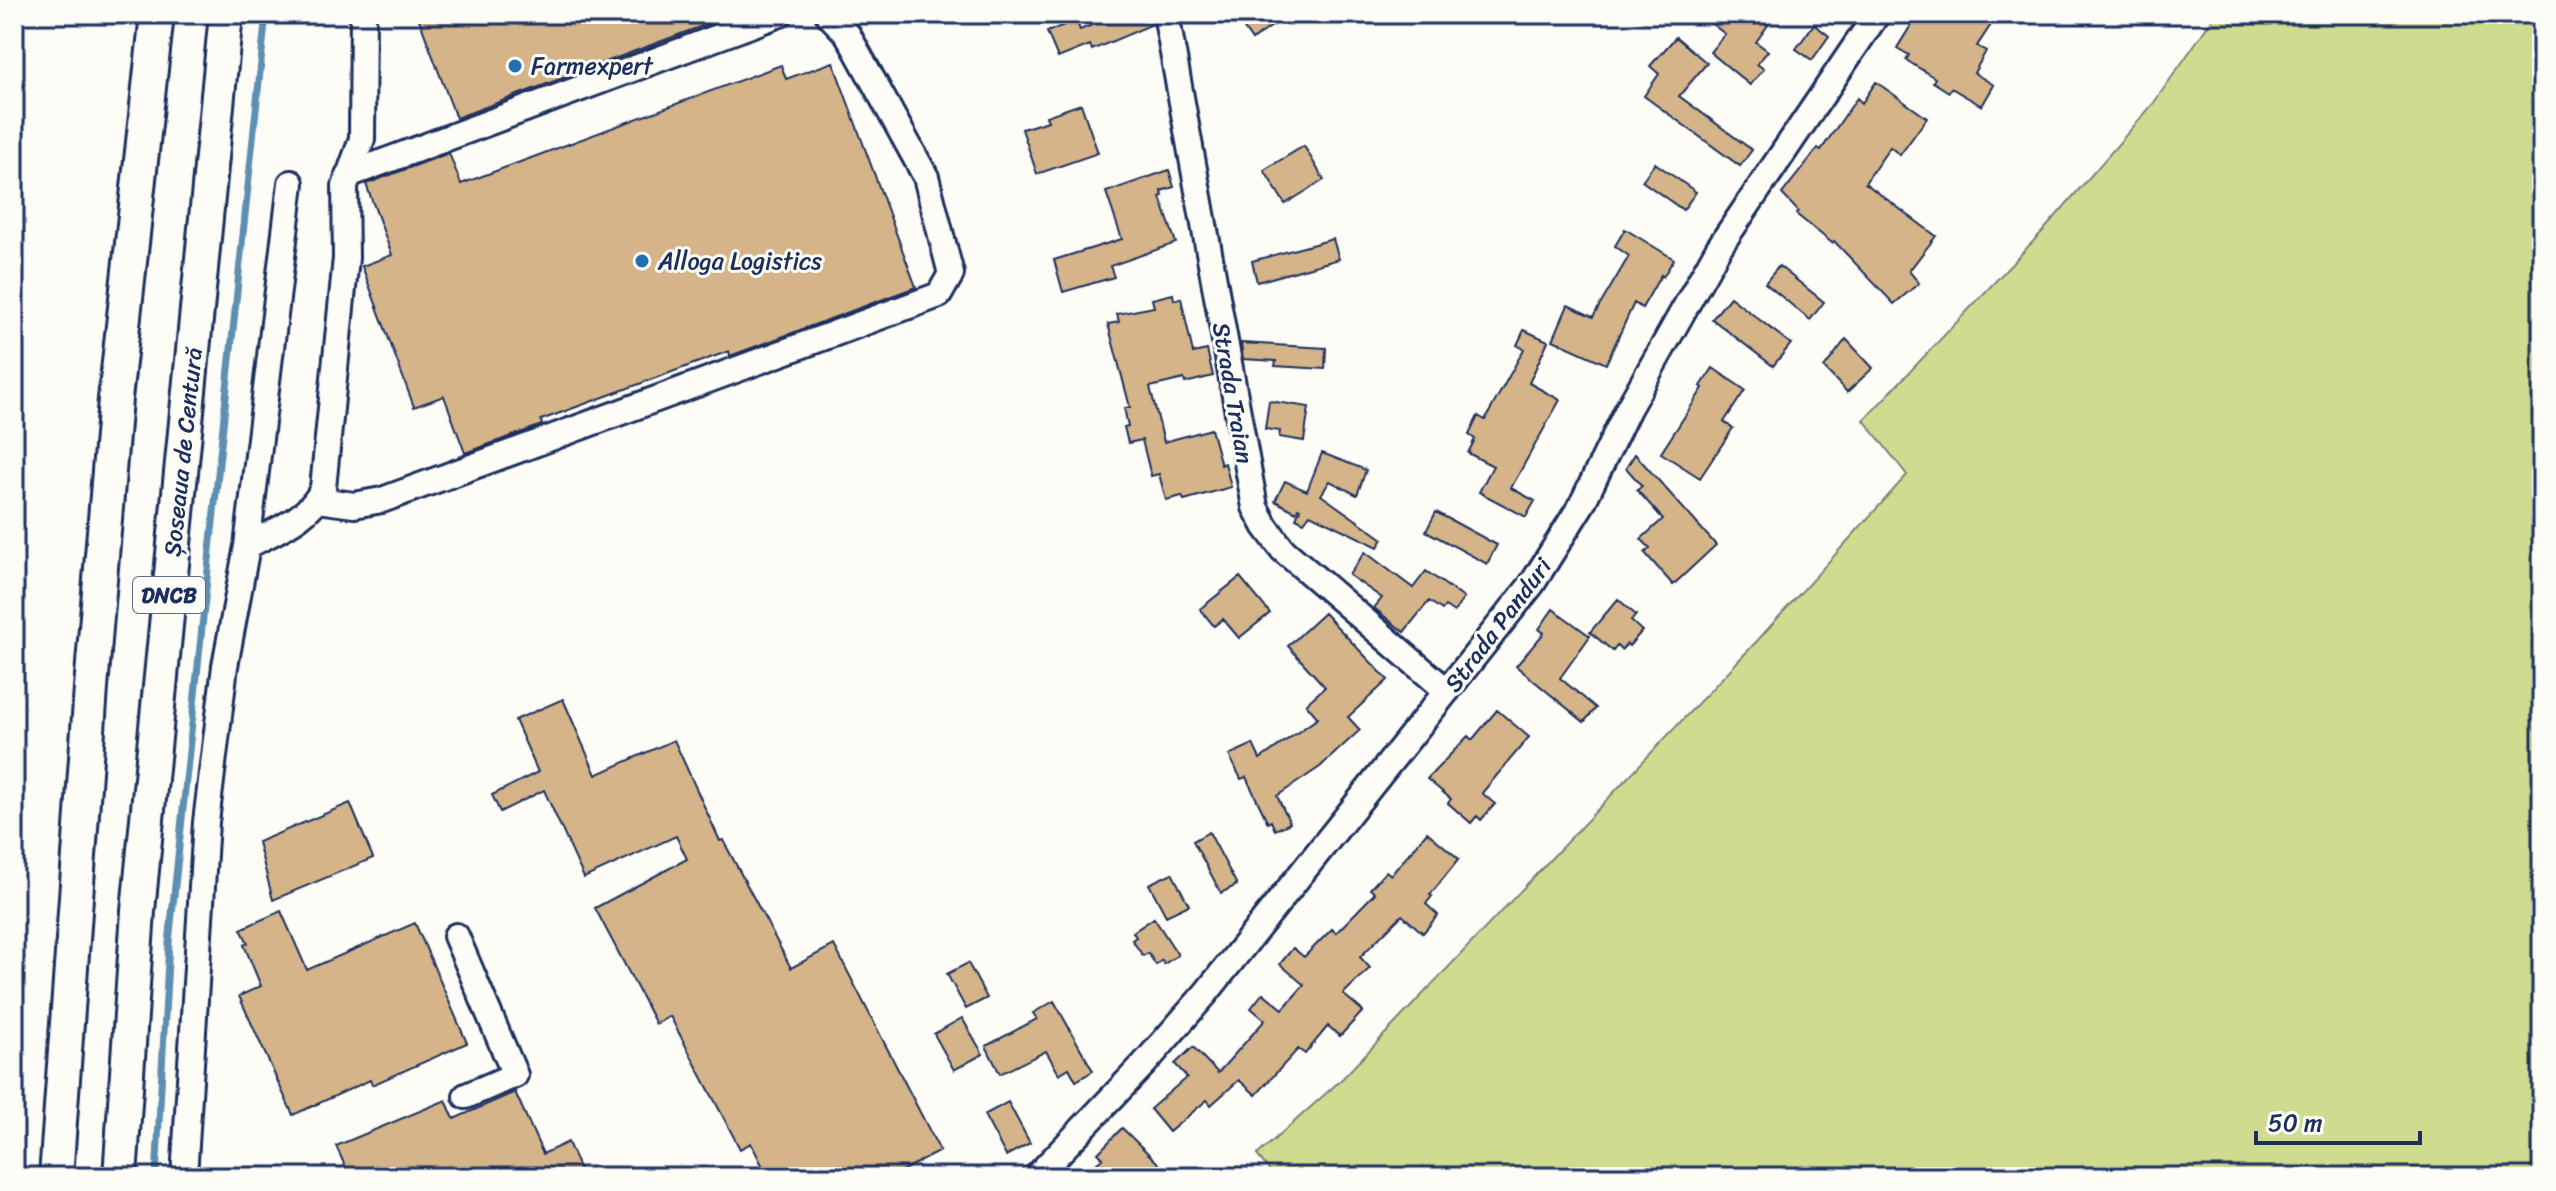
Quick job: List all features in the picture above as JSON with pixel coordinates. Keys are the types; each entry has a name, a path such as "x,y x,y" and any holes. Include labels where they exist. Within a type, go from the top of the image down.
{"main road":[{"name":"DNCB","path":"56,1177 113,415 157,14"},
{"name":"Șoseaua de Centură","path":"120,1177 138,911 226,14"}],"street":[{"path":"247,546 307,512 318,500 323,488 345,273 345,186 362,139 363,14"},
{"path":"348,175 780,14"},
{"path":"318,500 354,505 382,500 939,295 951,274 926,177 848,35 828,14"},
{"name":"Strada Traian","path":"1166,14 1255,507 1283,550 1447,691"},
{"name":"Strada Panduri","path":"1036,1177 1144,1064 1206,993 1532,584 1559,544 1665,341 1718,249 1877,14"},
{"path":"184,1177 206,822 225,666 247,546 291,183"},
{"path":"456,936 515,1075 466,1096"}],"green space":[{"path":"2216,14 2542,14 2542,1177 1275,1177 1257,1155 1341,1080 1406,1012 1757,641 1907,475 1864,420 2043,231 2153,104"}],"building":[{"name":"Farmexpert","path":"417,14 728,14 729,16 456,118"},
{"path":"1119,14 1151,14 1153,24 1092,50 1090,45 1058,58 1047,32 1076,20 1080,30"},
{"path":"1234,14 1289,14 1252,40"},
{"path":"1699,14 1754,14 1768,25 1756,42 1768,51 1757,64 1764,69 1750,85 1710,52 1725,34"},
{"path":"1918,14 1998,14 1977,46 1986,51 1974,73 1994,85 1982,106 1951,88 1949,92 1933,82 1935,78 1906,60 1909,55 1897,48"},
{"path":"1814,24 1829,36 1812,60 1796,49"},
{"path":"1676,37 1707,63 1679,96 1752,150 1740,166 1644,96 1659,74 1650,66"},
{"name":"Alloga Logistics","path":"833,62 916,287 730,356 729,351 541,420 542,425 465,453 444,396 414,407 362,266 392,255 366,184 449,153 461,184 781,65 786,79"},
{"path":"1876,82 1927,118 1900,155 1890,147 1865,183 1936,236 1909,271 1919,283 1894,304 1834,241 1832,243 1796,214 1798,211 1782,194 1818,148 1821,150 1857,98 1862,103"},
{"path":"1081,104 1098,153 1037,174 1022,129 1048,121 1046,116"},
{"path":"1304,146 1324,180 1285,204 1264,170"},
{"path":"1655,163 1696,192 1683,210 1642,181"},
{"path":"1169,170 1174,187 1161,191 1163,196 1160,197 1176,243 1110,266 1114,277 1063,292 1054,260 1122,239 1106,192"},
{"path":"1625,229 1674,259 1642,308 1634,303 1606,364 1553,340 1568,305 1593,317 1629,256 1615,246"},
{"path":"1333,239 1339,259 1257,282 1252,261"},
{"path":"1779,266 1824,302 1810,320 1765,283"},
{"path":"1173,294 1174,300 1181,298 1193,353 1207,350 1213,376 1150,387 1164,442 1211,429 1231,487 1184,500 1182,496 1166,500 1159,474 1151,476 1142,440 1128,443 1124,408 1130,407 1108,324 1119,322 1117,314 1154,307 1152,299"},
{"path":"1730,297 1791,344 1773,366 1712,319"},
{"path":"1524,330 1548,341 1529,383 1560,400 1511,488 1535,501 1526,517 1479,492 1493,466 1468,453 1475,439 1469,435 1478,416 1485,420 1524,349 1517,345"},
{"path":"1846,339 1873,368 1847,392 1824,368"},
{"path":"1241,343 1326,348 1325,369 1275,366 1276,361 1243,359"},
{"path":"1713,368 1745,390 1724,422 1733,428 1700,478 1661,453"},
{"path":"1269,401 1309,407 1304,441 1279,437 1280,431 1265,429"},
{"path":"1322,453 1366,470 1357,495 1330,481 1321,495 1383,539 1378,547 1310,514 1304,522 1296,518 1300,509 1296,512 1275,501 1285,481 1307,491"},
{"path":"1635,454 1716,545 1673,585 1645,553 1650,548 1641,539 1663,519 1637,490 1642,486 1626,468"},
{"path":"1436,512 1497,545 1487,564 1426,531"},
{"path":"1365,552 1413,588 1426,571 1464,598 1454,612 1445,606 1442,610 1429,601 1404,632 1374,608 1382,598 1349,575"},
{"path":"1240,577 1270,613 1239,638 1223,619 1214,626 1200,609"},
{"path":"1618,599 1636,615 1631,621 1642,631 1629,646 1627,644 1621,650 1617,646 1613,651 1590,632"},
{"path":"1553,609 1590,636 1560,678 1596,708 1584,722 1516,666 1544,633 1539,629"},
{"path":"1324,613 1388,680 1348,717 1360,730 1320,767 1277,796 1290,823 1275,830 1271,821 1268,823 1246,777 1241,779 1229,755 1253,744 1260,759 1318,718 1306,704 1325,687 1288,646"},
{"path":"563,699 596,775 674,740 720,841 723,840 791,968 834,945 940,1151 890,1177 768,1177 751,1143 740,1149 670,1016 656,1024 595,908 687,859 676,836 584,878 544,790 500,812 492,795 538,772 515,720"},
{"path":"1497,710 1529,737 1482,793 1495,804 1481,820 1477,816 1471,823 1448,803 1451,799 1427,779 1468,736 1472,740"},
{"path":"350,803 373,858 273,900 258,842"},
{"path":"1209,832 1237,885 1221,893 1193,841"},
{"path":"1427,832 1459,859 1430,895 1426,904 1438,915 1423,933 1402,915 1360,957 1370,968 1343,994 1363,1011 1340,1036 1328,1026 1305,1054 1298,1049 1256,1095 1239,1080 1211,1105 1207,1100 1169,1132 1150,1109 1187,1077 1175,1064 1193,1047 1218,1073 1265,1020 1251,1008 1263,993 1283,1009 1304,985 1280,964 1293,948 1304,957 1332,929 1336,933 1375,893 1370,889 1386,871 1391,875"},
{"path":"1172,873 1189,905 1166,916 1149,884"},
{"path":"281,911 307,970 415,923 467,1043 372,1085 370,1080 293,1115 239,996 261,986 244,945 248,943 241,929"},
{"path":"1154,918 1178,955 1164,964 1162,960 1156,965 1148,953 1143,956 1132,940 1136,937 1133,932"},
{"path":"968,963 987,998 966,1009 947,974"},
{"path":"1054,1001 1093,1071 1076,1081 1069,1068 1059,1074 1046,1051 1000,1074 986,1046 1037,1019 1033,1013"},
{"path":"962,1018 983,1054 954,1070 934,1034"},
{"path":"515,1092 543,1154 568,1142 583,1177 350,1177 336,1146 446,1100 454,1119"},
{"path":"1008,1102 1030,1143 1006,1156 984,1115"},
{"path":"1122,1128 1161,1166 1150,1177 1081,1177 1103,1158 1098,1153"}],"waterway":[{"path":"156,1177 169,943 266,14"}],"place":[{"name":"Farmexpert","path":"515,66"},
{"name":"Alloga Logistics","path":"642,261"}]}
